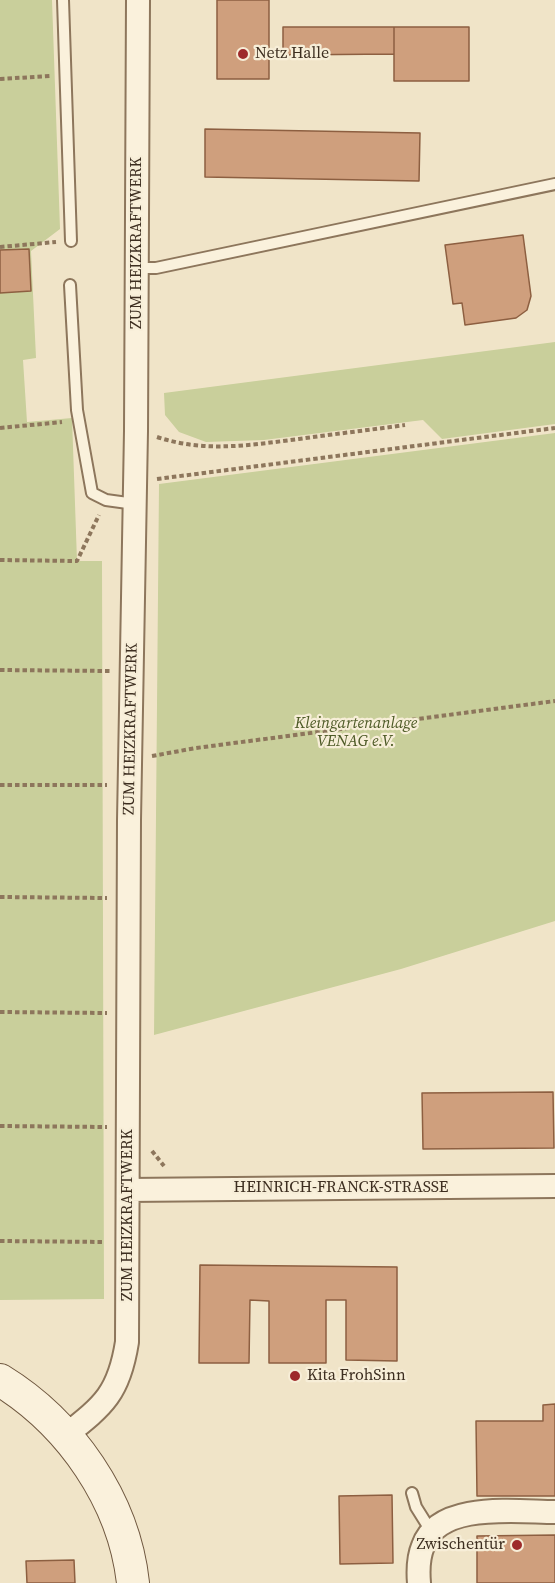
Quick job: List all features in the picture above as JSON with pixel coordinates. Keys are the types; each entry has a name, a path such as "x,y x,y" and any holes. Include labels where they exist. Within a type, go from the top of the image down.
{"main road":[{"path":"0,1380 36,1404 66,1436 92,1470 112,1510 127,1549 133,1583"}],"street":[{"name":"ZUM HEIZKRAFTWERK","path":"66,1436 102,1405 112,1392 123,1368 127,1342 138,0"},
{"name":"HEINRICH-FRANCK-STRASSE","path":"128,1190 555,1186"},
{"path":"418,1583 418,1565 423,1545 431,1531 448,1519 467,1513 555,1512"}],"lane":[{"path":"63,0 71,242"},
{"path":"136,268 166,266 555,184"},
{"path":"70,285 79,420 92,493 106,500 135,504"},
{"path":"412,1493 416,1508 431,1531"}],"path":[{"path":"0,79 65,76"},
{"path":"0,247 71,242"},
{"path":"0,428 79,420"},
{"path":"136,431 176,443 202,447 234,447 405,425"},
{"path":"155,489 155,479 555,428"},
{"path":"0,560 77,561 106,500"},
{"path":"0,670 113,671"},
{"path":"130,757 156,756 196,748 555,701"},
{"path":"0,784 113,786"},
{"path":"0,897 113,898"},
{"path":"0,1012 112,1013"},
{"path":"0,1126 112,1127"},
{"path":"150,1146 160,1163 166,1167"},
{"path":"0,1241 111,1242"}],"green space":[{"path":"0,0 52,0 60,229 31,251 36,358 23,360 27,422 72,418 77,561 102,561 104,1299 0,1300"},
{"path":"555,342 555,424 442,439 423,420 264,440 206,442 179,432 165,415 164,393"},
{"name":"Kleingartenanlage VENAG e.V.","path":"555,433 555,921 401,969 154,1035 159,484"}],"building":[{"name":"Netz Halle","path":"217,0 269,0 269,79 217,79"},
{"path":"283,27 394,27 394,54 283,55"},
{"path":"394,27 469,27 469,81 394,81"},
{"path":"205,129 420,133 419,181 205,177"},
{"path":"523,235 531,296 527,310 516,318 465,325 462,303 453,304 445,245"},
{"path":"29,249 31,291 0,293 0,250"},
{"path":"553,1092 554,1148 423,1149 422,1093"},
{"path":"200,1265 397,1267 397,1361 346,1360 346,1300 326,1300 326,1363 269,1363 269,1301 250,1300 249,1363 199,1363"},
{"path":"555,1404 555,1496 477,1496 476,1421 543,1421 543,1405"},
{"path":"392,1495 393,1563 340,1564 339,1496"},
{"path":"555,1535 555,1583 477,1583 477,1536"},
{"path":"74,1560 75,1583 27,1583 26,1561"}],"place":[{"name":"Netz Halle","path":"243,54"},
{"name":"Kita FrohSinn","path":"295,1376"},
{"name":"Zwischentür","path":"517,1545"}]}
